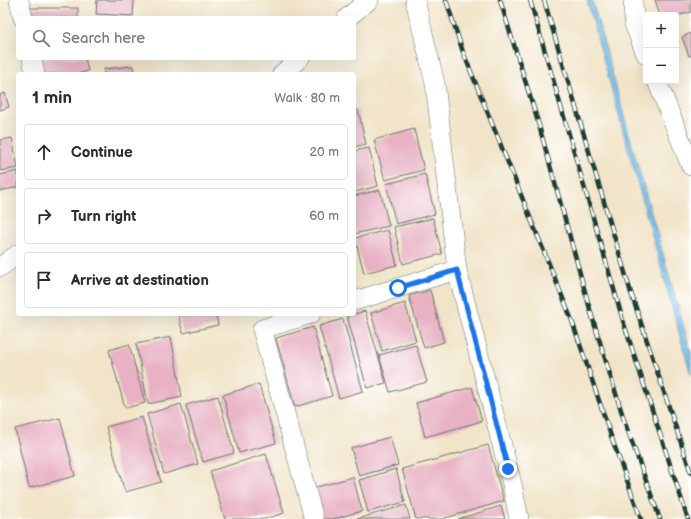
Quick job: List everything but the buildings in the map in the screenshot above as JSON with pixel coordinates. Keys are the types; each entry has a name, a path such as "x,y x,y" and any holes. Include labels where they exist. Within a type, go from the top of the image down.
{"street":[{"path":"19,0 23,16"},
{"path":"350,16 369,0"},
{"path":"415,0 435,83 457,270 512,484 519,519"},
{"path":"633,0 634,24 644,48"},
{"path":"32,60 35,72"},
{"path":"284,72 298,60"},
{"path":"658,84 691,166"},
{"path":"0,267 16,255"},
{"path":"356,300 457,270"},
{"path":"304,316 262,329 314,519"}],"water":[{"path":"587,0 592,0 691,353 691,375"}],"railway":[{"path":"446,0 463,52 571,318 641,519"},
{"path":"500,0 538,122 591,313 625,423 660,519"},
{"path":"530,0 624,324 688,519"},
{"path":"544,0 631,293 691,473"}],"route":[{"path":"398,288 457,270 508,469"}]}
